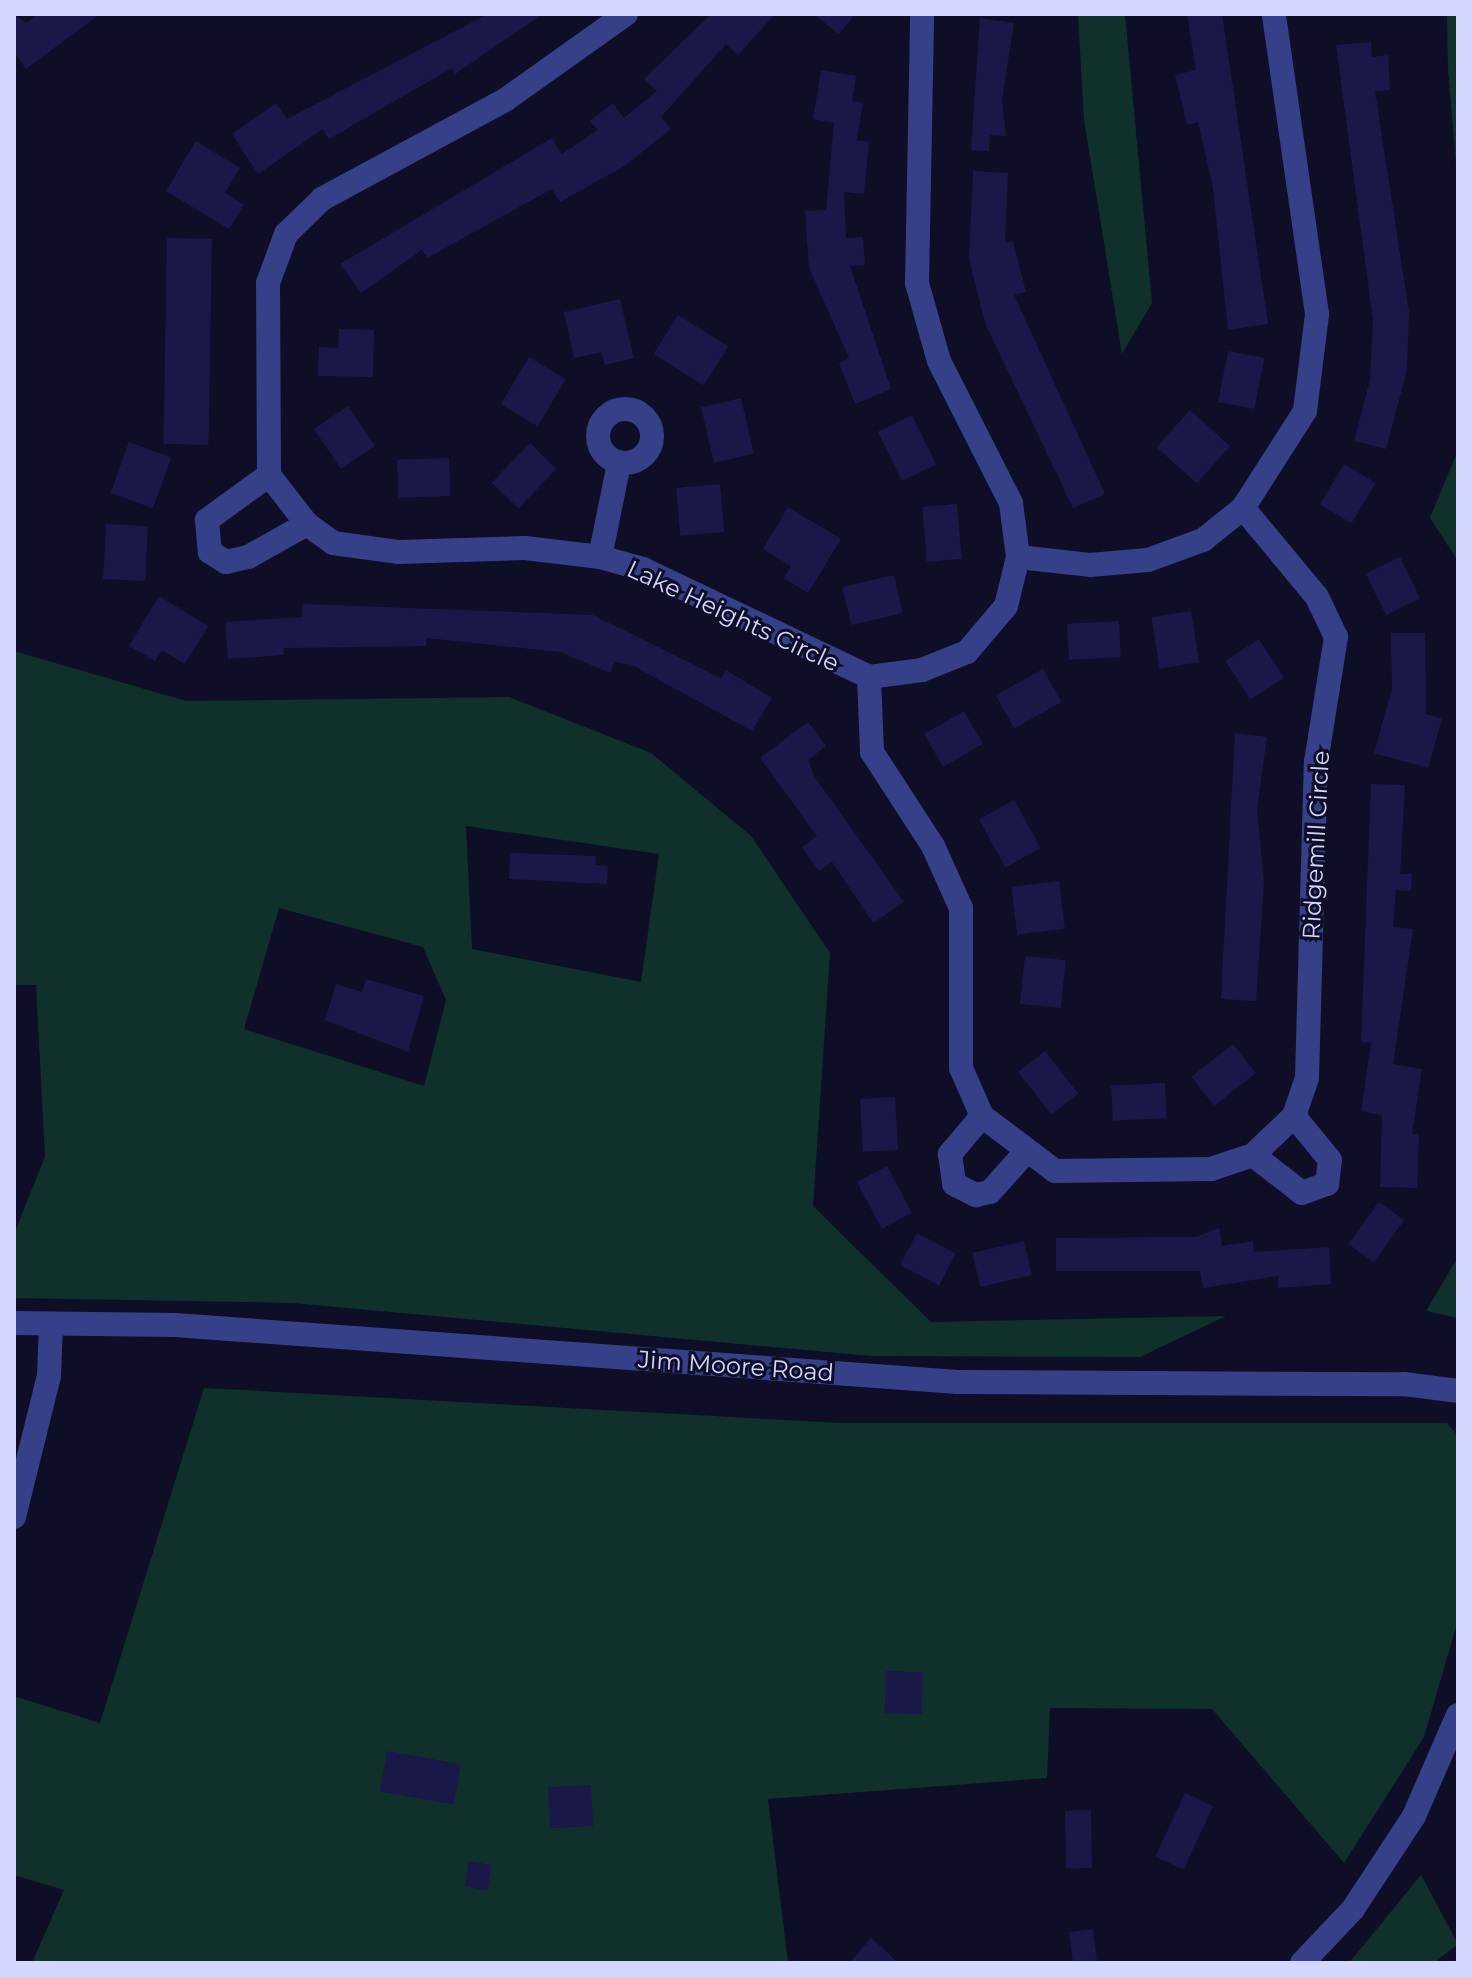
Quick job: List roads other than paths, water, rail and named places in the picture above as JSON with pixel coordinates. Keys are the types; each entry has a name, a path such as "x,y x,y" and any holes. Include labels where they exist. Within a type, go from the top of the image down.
{"street":[{"path":"307,524 248,557 226,562 210,552 207,520 269,475 268,283 286,234 322,199 505,100 626,14"},
{"name":"Lake Heights Circle","path":"269,475 307,524 333,543 399,552 525,548 600,557 643,569 869,677 922,670 967,652 1006,606 1018,557 1011,503 939,361 917,283 922,14"},
{"path":"1018,557 1090,565 1148,560 1203,540 1243,508 1305,411 1317,314 1274,14"},
{"path":"600,557 619,464"},
{"name":"Ridgemill Circle","path":"869,677 872,752 933,846 961,908 961,1068 982,1116 1025,1153 1055,1171 1211,1169 1253,1155 1294,1116 1307,1078 1316,762 1336,637 1317,597 1243,508"},
{"path":"982,1116 950,1154 954,1184 976,1195 990,1192 1025,1153"},
{"path":"1253,1155 1302,1193 1327,1184 1330,1160 1294,1116"},
{"name":"Jim Moore Road","path":"14,1323 175,1325 958,1382 1404,1384 1458,1391"},
{"path":"14,1517 49,1376 51,1324"},
{"path":"1302,1963 1353,1909 1414,1816 1458,1715"}]}
